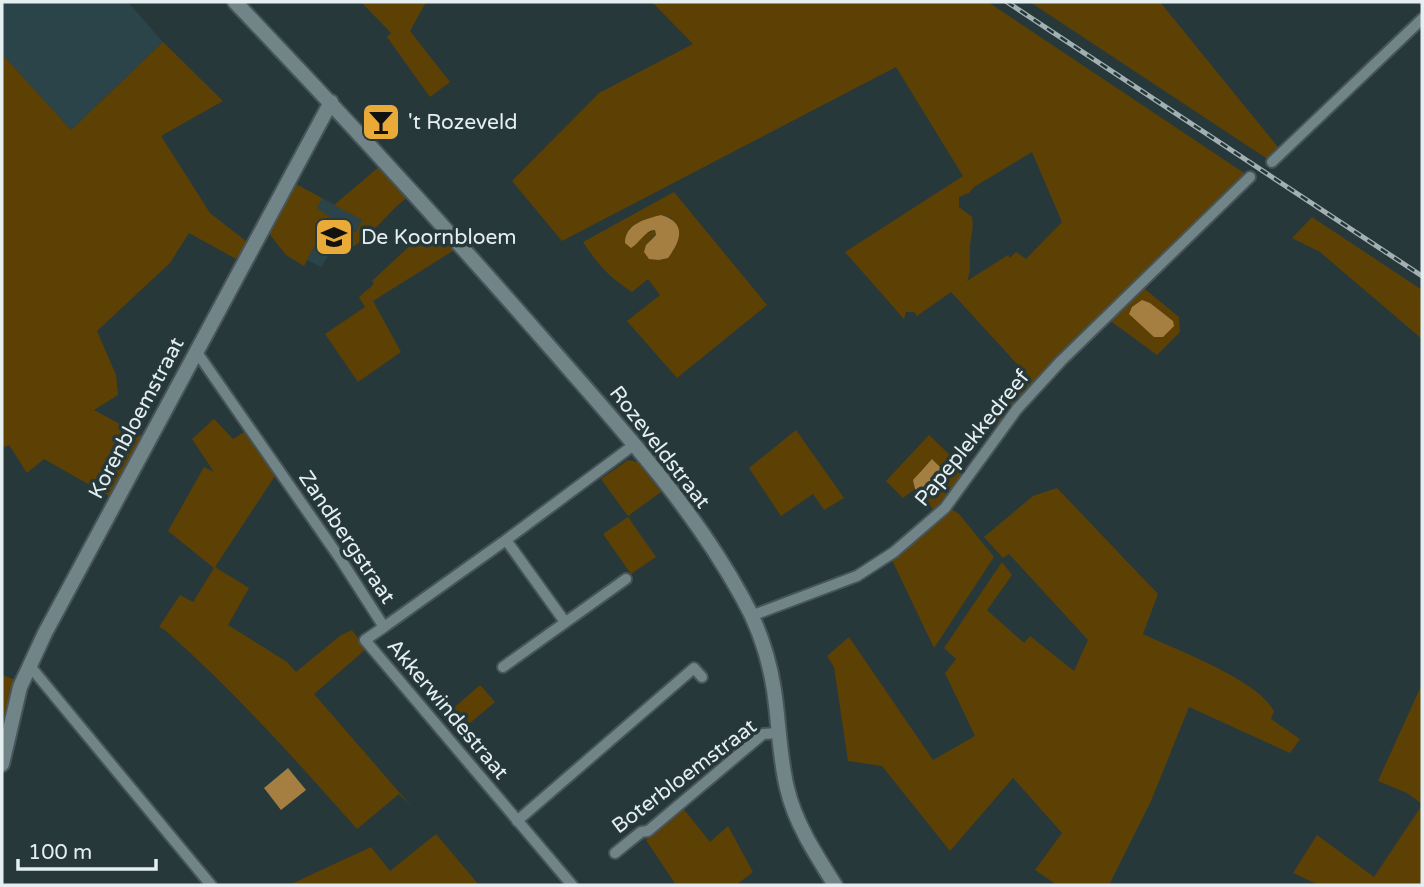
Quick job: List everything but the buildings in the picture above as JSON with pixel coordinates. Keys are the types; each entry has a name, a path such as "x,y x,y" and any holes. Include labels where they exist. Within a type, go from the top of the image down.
{"street":[{"name":"Rozeveldstraat","path":"235,2 331,102 635,444 697,528 738,590 751,616 770,669 791,803 811,846 835,885"},
{"path":"1272,162 1422,19"},
{"name":"Korenbloemstraat","path":"2,764 13,711 29,665 331,102"},
{"name":"Papeplekkedreef","path":"751,616 865,571 894,552 945,508 1017,409 1061,361 1250,177"},
{"name":"Zandbergstraat","path":"196,351 339,557 384,627 635,444"},
{"path":"506,540 565,622"},
{"path":"503,667 626,579"},
{"name":"Akkerwindestraat","path":"384,627 365,640 572,885"},
{"path":"357,631 365,640"},
{"path":"29,665 211,885"},
{"path":"517,821 694,668 702,677"},
{"name":"Boterbloemstraat","path":"615,853 641,832 648,831 763,734 778,733"}],"shaded area":[{"path":"2,2 128,2 163,42 71,130 2,54"},
{"path":"361,2 426,2 410,31 450,82 430,97 387,37 391,33"},
{"path":"652,2 988,2 1250,177 1140,285 1179,317 1180,332 1157,355 1105,317 1002,431 990,417 1030,378 951,292 917,316 914,312 906,312 904,319 845,252 963,176 896,67 562,241 512,181 599,93 693,44","holes":["1032,152 1062,222 1026,259 1016,252 1010,258 1008,255 967,281 973,221 972,217 959,207 959,197 969,193 974,187"]},
{"path":"1030,2 1160,2 1282,152 1272,162"},
{"path":"163,42 223,101 161,136 210,213 247,242 236,259 189,233 170,263 97,331 116,375 118,395 94,410 142,436 109,496 44,459 27,473 9,445 2,448 2,54 71,130"},
{"path":"380,166 408,197 357,244 349,249 342,247 351,230 356,232 362,220 334,205"},
{"path":"294,183 322,198 317,208 330,217 304,266 286,255 268,232"},
{"path":"674,192 767,305 677,378 627,321 660,295 648,279 632,292 616,281 583,242","holes":["661,215 671,218 678,226 676,243 673,252 659,260 650,240 656,235 655,230 645,234 629,229"]},
{"name":"De Koornbloem","path":"322,198 362,220 356,232 351,230 344,244 340,242 335,250 332,249 321,267 307,260 330,218 316,208"},
{"path":"661,215 675,222 679,233 668,258 649,259 644,252 646,245 656,235 655,230 648,232 631,248 625,243 628,231 637,223"},
{"path":"1312,217 1422,290 1422,339 1320,252 1292,238"},
{"path":"417,239 446,247 451,244 456,249 373,301 401,352 358,382 325,334 365,307 359,297 374,284 372,281"},
{"path":"1142,300 1173,321 1174,326 1163,337 1154,337 1129,314 1132,307"},
{"path":"214,419 233,439 244,432 275,476 215,567 249,588 228,625 287,662 296,672 341,635 352,630 366,649 314,694 412,807 399,794 357,829 240,702 191,653 159,627 180,595 193,602 214,568 168,531 204,467 214,472 192,439"},
{"path":"796,430 844,498 824,510 813,494 781,516 749,468"},
{"path":"929,435 969,473 935,512 921,493 932,488 946,473 933,460 917,476 915,489 903,498 886,481"},
{"path":"932,459 946,473 932,488 921,493 915,489 913,480"},
{"path":"628,460 638,462 661,492 628,516 601,479"},
{"path":"1057,488 1158,594 1143,634 1214,666 1251,688 1265,699 1274,711 1271,719 1300,739 1290,753 1189,707 1151,801 1109,885 1057,885 1035,870 1062,833 1013,778 950,851 882,766 848,761 834,667 827,656 849,637 933,760 975,736 945,673 956,659 944,648 1002,562 1012,575 987,610 1024,643 1030,636 1074,671 1088,640 1009,554 1003,558 984,537 1033,496"},
{"path":"947,510 959,514 994,557 934,648 892,560"},
{"path":"628,517 656,557 631,574 603,534"},
{"path":"2,675 16,680 5,715 2,714"},
{"path":"1422,684 1422,804 1407,793 1378,781"},
{"path":"480,685 495,702 463,729 448,713"},
{"path":"288,768 306,790 281,810 264,788"},
{"path":"1422,805 1422,885 1319,885 1293,873 1317,835 1374,877"},
{"path":"682,807 710,842 728,826 753,872 736,885 676,885 646,840"},
{"path":"436,834 479,885 289,885 371,847 390,871"}],"railway":[{"path":"1007,2 1422,276"}],"place":[{"name":"'t Rozeveld","path":"381,122"},
{"name":"De Koornbloem","path":"334,237"}]}
